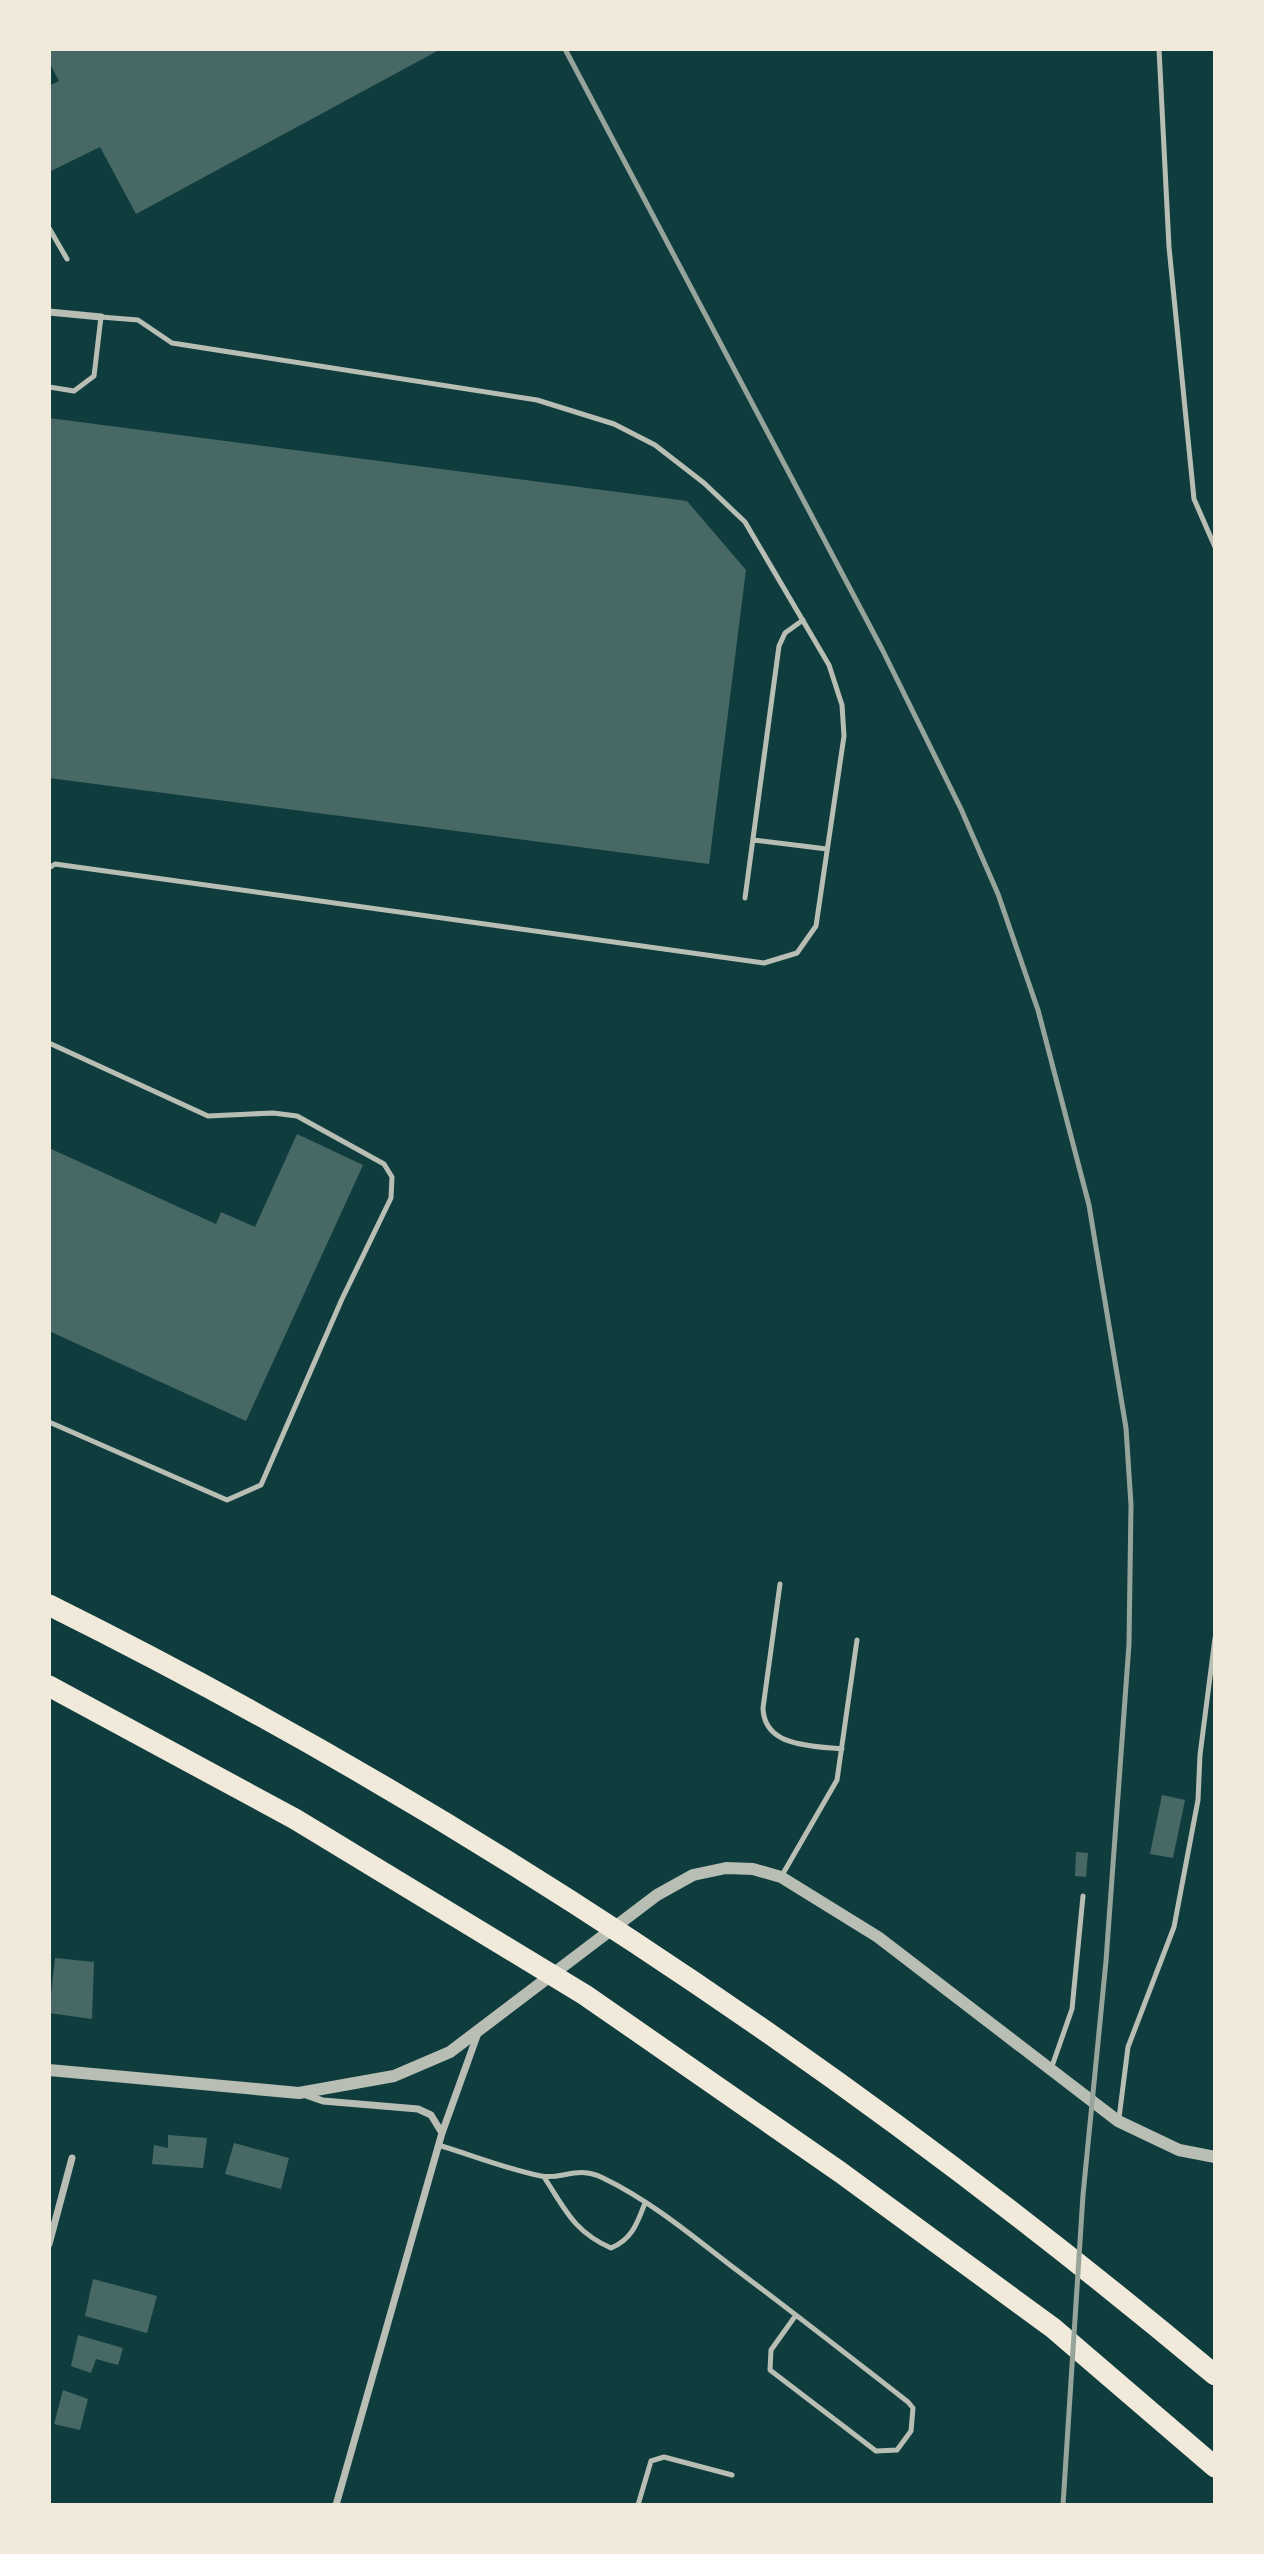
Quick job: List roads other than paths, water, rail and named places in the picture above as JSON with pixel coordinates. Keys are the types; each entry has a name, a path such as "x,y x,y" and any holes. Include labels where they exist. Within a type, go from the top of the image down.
{"highway":[{"path":"49,1605 226,1697 438,1818 646,1947 862,2097 989,2192 1215,2375"},
{"path":"49,1686 295,1819 585,1995 839,2172 1053,2329 1215,2467"}],"street":[{"path":"49,312 101,317"},
{"path":"299,2093 394,2076 450,2052 657,1895 693,1875 726,1868 753,1869 781,1877 878,1937 1118,2122 1179,2150 1215,2157"},
{"path":"336,2505 442,2133 478,2032"},
{"path":"49,2070 299,2093 323,2101 418,2109 431,2115 442,2133"},
{"path":"49,2244 72,2158"}],"lane":[{"path":"1159,49 1169,247 1194,499 1215,547"},
{"path":"49,228 67,259"},
{"path":"49,387 74,391 94,376 101,317 138,320 172,342 537,400 614,425 655,445 704,483 744,522 829,665 842,705 844,736 816,926 797,953 764,963 55,864 49,868"},
{"path":"745,898 779,646 785,633 803,620"},
{"path":"753,840 827,849"},
{"path":"49,1043 208,1116 273,1113 297,1116 384,1164 392,1177 391,1198 342,1298 261,1485 227,1500 49,1422"},
{"path":"780,1584 763,1708 766,1727 775,1736 791,1741 842,1749"},
{"path":"1118,2122 1128,2047 1174,1927 1198,1800 1200,1755 1215,1638"},
{"path":"781,1877 837,1780 857,1640"},
{"path":"1051,2069 1072,2009 1083,1896"},
{"path":"439,2145 544,2177 575,2171 588,2173 601,2177 645,2203 796,2315 913,2408 911,2431 897,2450 876,2451 771,2370 771,2350 796,2315"},
{"path":"544,2177 577,2228 591,2239 611,2248 625,2242 635,2230 645,2203"},
{"path":"638,2505 651,2461 664,2457 732,2475"}],"railway":[{"path":"565,49 882,649 961,809 998,894 1038,1010 1089,1205 1126,1428 1131,1505 1129,1644 1106,1961 1083,2195 1063,2505"}]}
